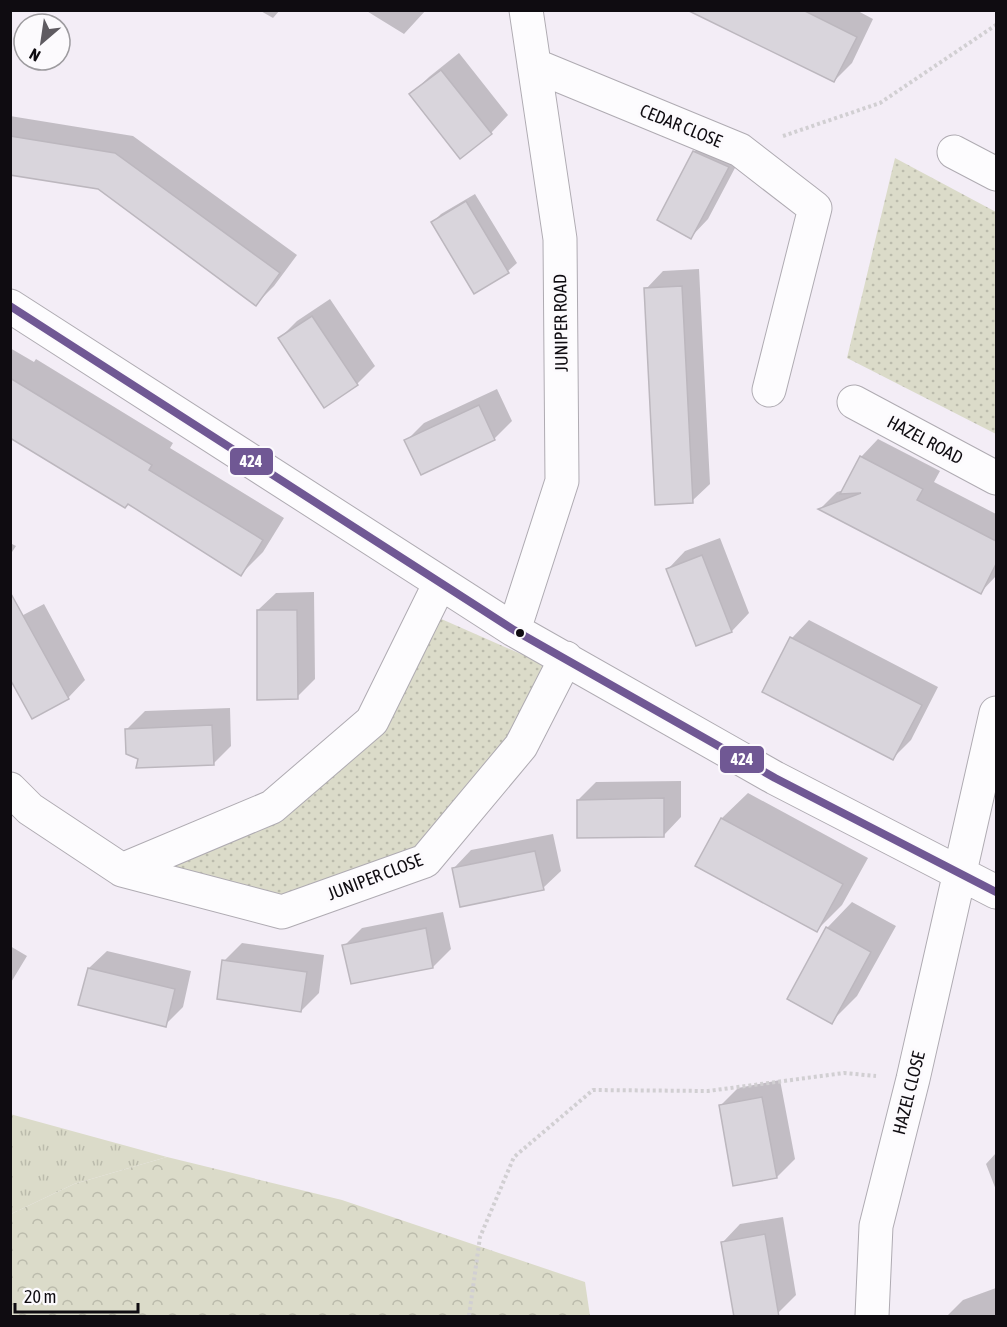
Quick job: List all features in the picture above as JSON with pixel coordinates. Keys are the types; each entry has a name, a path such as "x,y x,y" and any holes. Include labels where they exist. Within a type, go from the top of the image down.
{"street":[{"name":"JUNIPER ROAD","path":"514,630 562,481 560,239 526,10"},
{"name":"CEDAR CLOSE","path":"534,65 740,150 815,208 769,390"},
{"path":"954,152 996,174"},
{"path":"10,306 514,630 775,778 996,891"},
{"name":"HAZEL ROAD","path":"854,402 996,478"},
{"path":"122,870 272,807 372,721 440,583"},
{"name":"JUNIPER CLOSE","path":"10,789 30,809 122,870 282,912 425,861 521,746 566,658"},
{"path":"959,871 996,713"},
{"name":"HAZEL CLOSE","path":"872,1317 876,1226 913,1079 959,871"}],"path":[{"path":"740,150 880,103 996,25"},
{"path":"469,1317 480,1237 514,1157 593,1090 708,1091 844,1073 913,1079"}],"green space":[{"path":"895,158 996,212 996,434 847,358"},
{"path":"430,614 546,665 517,738 421,850 283,898 146,867 328,773"},
{"path":"10,1114 167,1157 74,1184 11,1214"},
{"path":"167,1157 342,1200 585,1282 590,1316 11,1316 11,1214 74,1184"}],"building":[{"path":"687,10 803,10 857,37 834,82"},
{"path":"441,70 492,134 460,159 409,94"},
{"path":"10,136 115,153 280,273 256,306 98,189 10,175"},
{"path":"693,151 729,167 691,239 657,220"},
{"path":"466,201 509,273 474,294 431,222"},
{"path":"682,286 693,503 655,505 644,288"},
{"path":"312,316 358,385 324,408 278,338"},
{"path":"10,378 152,465 149,470 263,540 241,576 128,504 125,508 10,438"},
{"path":"479,405 495,440 421,475 404,440"},
{"path":"860,456 923,489 917,500 996,541 996,564 981,594 818,509 861,493 840,494"},
{"path":"702,555 732,632 696,646 666,569"},
{"path":"10,592 69,699 32,719 10,679"},
{"path":"257,610 297,610 298,699 257,700"},
{"path":"790,637 922,705 893,760 762,692"},
{"path":"212,725 214,765 136,768 138,759 126,754 125,729"},
{"path":"664,798 664,837 577,838 577,800"},
{"path":"721,818 843,884 817,932 695,866"},
{"path":"535,851 544,890 460,907 452,868"},
{"path":"826,927 871,952 832,1024 787,999"},
{"path":"426,928 433,968 351,984 342,945"},
{"path":"222,960 307,972 301,1012 217,999"},
{"path":"88,968 175,989 166,1027 78,1005"},
{"path":"762,1097 777,1178 733,1186 719,1105"},
{"path":"765,1234 779,1317 734,1317 721,1242"}],"transit line":[{"name":"424","path":"10,306 514,630 775,778 996,892"}]}
